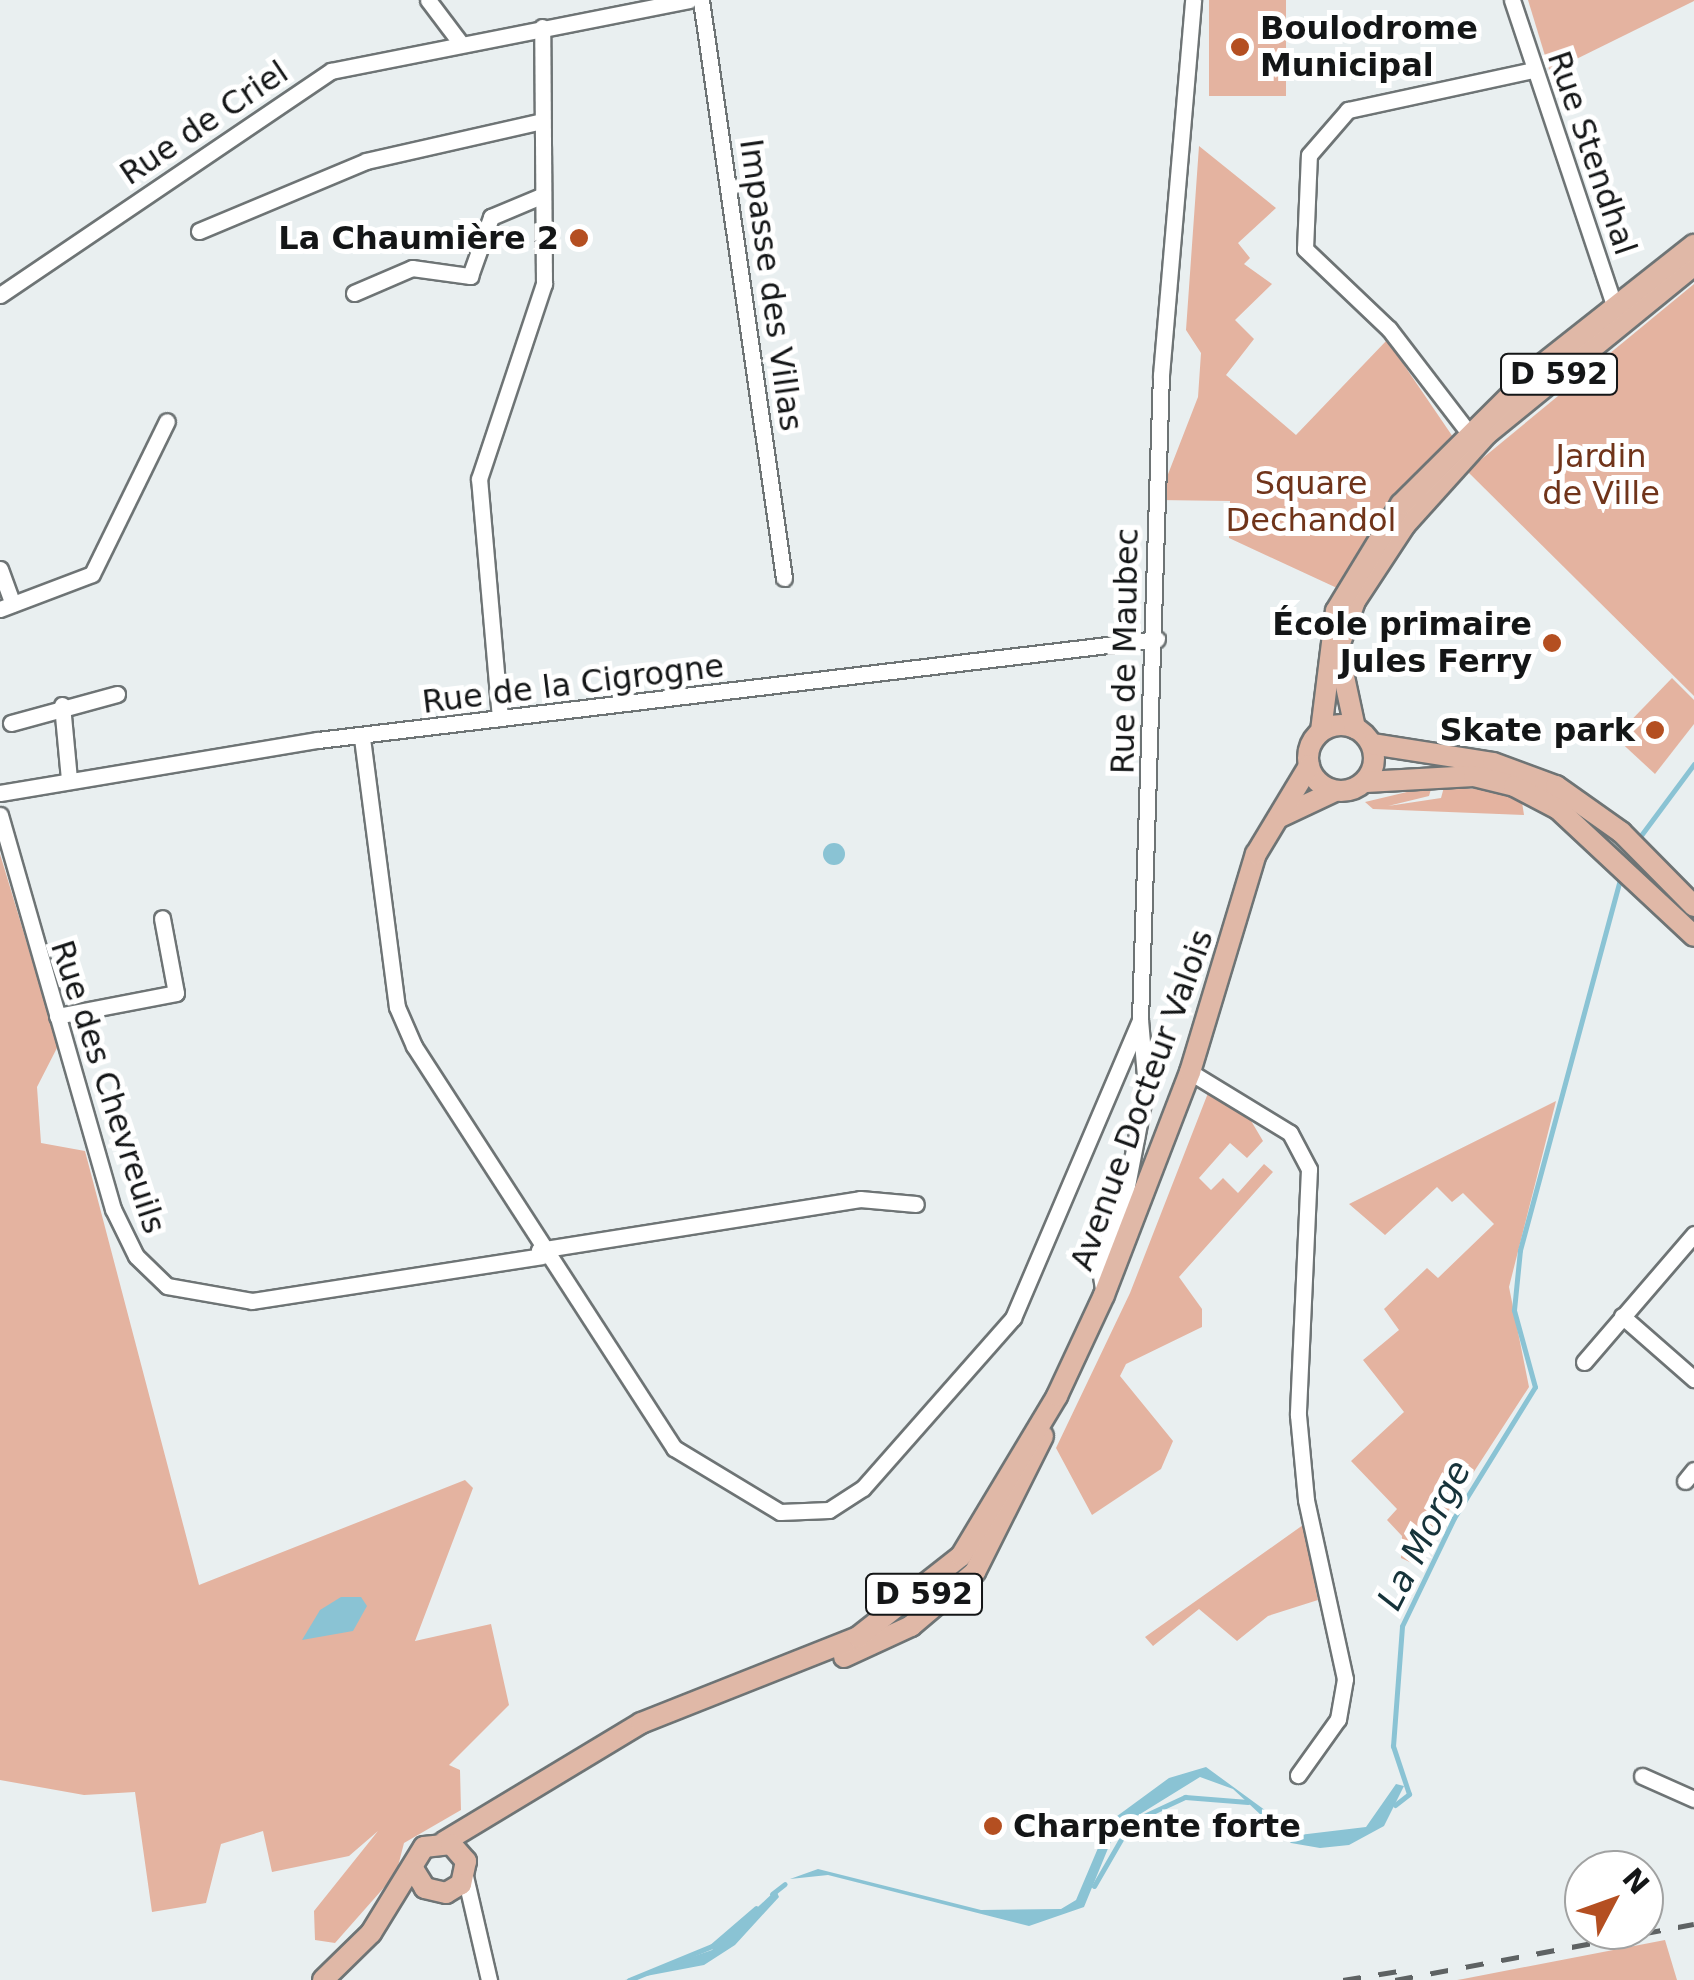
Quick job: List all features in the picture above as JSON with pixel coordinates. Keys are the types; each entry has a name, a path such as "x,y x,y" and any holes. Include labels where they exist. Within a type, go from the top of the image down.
{"main road":[{"name":"D 592","path":"1322,731 1328,638 1344,591 1401,504 1471,438 1618,315 1694,245"},
{"name":"D 592","path":"1618,315 1694,265"},
{"name":"D 592","path":"1355,728 1339,669 1344,626 1394,541 1471,438"},
{"path":"1334,791 1309,766 1322,731 1355,728 1372,744 1508,768 1556,786 1621,832 1694,906"},
{"path":"1366,782 1372,744"},
{"name":"D 592","path":"1274,820 1309,766"},
{"path":"1274,820 1334,791 1366,782 1474,776 1514,786 1558,809 1694,936"},
{"name":"Avenue Docteur Valois","path":"415,1872 420,1852 444,1842 578,1754 710,1697 755,1691 864,1650 911,1626 975,1572 1034,1464 1057,1396 1104,1295 1190,1072 1256,854 1274,820"},
{"name":"Avenue Docteur Valois","path":"370,1932 439,1892 466,1868 504,1801"},
{"path":"444,1842 466,1868"},
{"path":"323,1980 370,1932 415,1872 439,1892"}],"street":[{"path":"428,0 459,41"},
{"name":"Rue de Criel","path":"0,296 330,71 459,41 542,27 614,7 689,0"},
{"name":"Impasse des Villas","path":"701,0 784,578"},
{"name":"Rue de Maubec","path":"1104,1295 1099,1263 1141,1136 1140,1020 1171,195 1193,0"},
{"name":"Rue Stendhal","path":"1512,0 1618,315"},
{"path":"500,718 480,479 544,284 540,196 542,27"},
{"path":"1471,438 1388,330 1305,249 1309,155 1348,110 1533,70"},
{"path":"199,231 366,161 542,121"},
{"path":"354,293 412,268 470,276 491,217 540,196"},
{"path":"0,569 7,606 92,574 167,421"},
{"name":"Rue de la Cigrogne","path":"0,792 69,778 500,718 1157,639"},
{"path":"10,723 62,705 117,694"},
{"path":"62,705 69,778"},
{"path":"362,738 402,1022 541,1253 674,1448 780,1512 829,1510 900,1452 1013,1318 1140,1020"},
{"name":"Rue des Chevreuils","path":"0,815 113,1209 136,1256 167,1286 252,1301 860,1199 916,1204"},
{"path":"57,1016 176,993 162,918"},
{"path":"1190,1072 1290,1133 1308,1169 1298,1414 1306,1500 1345,1679 1338,1719 1298,1775"},
{"path":"1584,1362 1694,1234"},
{"path":"1622,1316 1694,1379"},
{"path":"1642,1776 1694,1799"},
{"path":"466,1868 489,1980"},
{"path":"439,1892 477,1911"}],"green space":[{"name":"Boulodrome Municipal","path":"1209,0 1286,0 1286,96 1209,96"},
{"path":"1528,0 1694,0 1694,1 1550,72"},
{"name":"Square Dechandol","path":"1199,146 1276,208 1238,243 1250,258 1244,264 1272,284 1235,320 1254,339 1226,375 1296,435 1387,340 1453,437 1337,588 1229,538 1230,501 1158,500 1198,397 1201,353 1186,330"},
{"name":"Jardin de Ville","path":"1694,284 1694,696 1467,471"},
{"name":"Skate park","path":"1672,678 1694,700 1694,724 1655,774 1615,737"},
{"path":"1432,786 1429,796 1388,806 1441,798 1444,787 1490,790 1522,802 1524,815 1373,809 1365,802"},
{"path":"0,854 58,1046 37,1087 41,1143 85,1151 199,1585 465,1480 473,1488 415,1641 491,1624 509,1705 449,1765 460,1770 461,1810 404,1843 396,1874 335,1943 315,1940 314,1911 378,1831 349,1856 272,1872 263,1831 221,1844 206,1903 152,1912 135,1792 84,1795 0,1780"},
{"path":"1208,1093 1250,1119 1263,1141 1247,1158 1230,1143 1199,1178 1211,1190 1223,1178 1238,1193 1264,1164 1273,1172 1179,1277 1202,1309 1202,1327 1126,1364 1120,1376 1173,1441 1161,1469 1092,1515 1056,1448 1130,1293"},
{"path":"1556,1101 1509,1287 1529,1387 1414,1564 1401,1558 1402,1536 1387,1520 1397,1509 1351,1461 1404,1412 1363,1360 1399,1330 1384,1309 1427,1268 1438,1278 1494,1224 1463,1193 1452,1202 1437,1187 1385,1235 1349,1204"},
{"path":"1303,1525 1318,1600 1268,1616 1237,1641 1199,1609 1153,1646 1145,1637"},
{"path":"1664,1940 1677,1980 1457,1980 1613,1950 1664,1950"}],"water":[{"path":"830,843 838,843 845,854 838,865 830,865 823,858 823,850"},
{"path":"341,1597 361,1597 367,1606 353,1631 302,1640 320,1610"},
{"path":"1206,1767 1299,1835 1366,1827 1396,1784 1404,1786 1384,1826 1349,1845 1320,1848 1291,1843 1233,1789 1200,1777 1116,1829 1084,1907 1029,1926 828,1875 790,1879 818,1869 981,1910 1061,1909 1076,1900 1109,1822 1169,1778"},
{"path":"776,1890 779,1897 735,1945 704,1965 625,1980 712,1950"}],"waterway":[{"name":"La Morge","path":"1636,842 1694,764"},
{"name":"La Morge","path":"1395,1805 1409,1794 1393,1746 1402,1626 1454,1518 1535,1387 1514,1310 1520,1250 1621,875"},
{"name":"La Morge","path":"1094,1886 1131,1822 1185,1797 1248,1802"},
{"name":"La Morge","path":"772,1894 785,1884"},
{"name":"La Morge","path":"629,1980 712,1946 756,1908"}],"railway":[{"path":"1395,1980 1694,1924"},
{"path":"1343,1980 1411,1969"}],"place":[{"name":"Boulodrome Municipal","path":"1240,47"},
{"name":"La Chaumière 2","path":"579,238"},
{"name":"École primaire Jules Ferry","path":"1552,643"},
{"name":"Skate park","path":"1655,730"},
{"name":"Charpente forte","path":"993,1826"}]}
